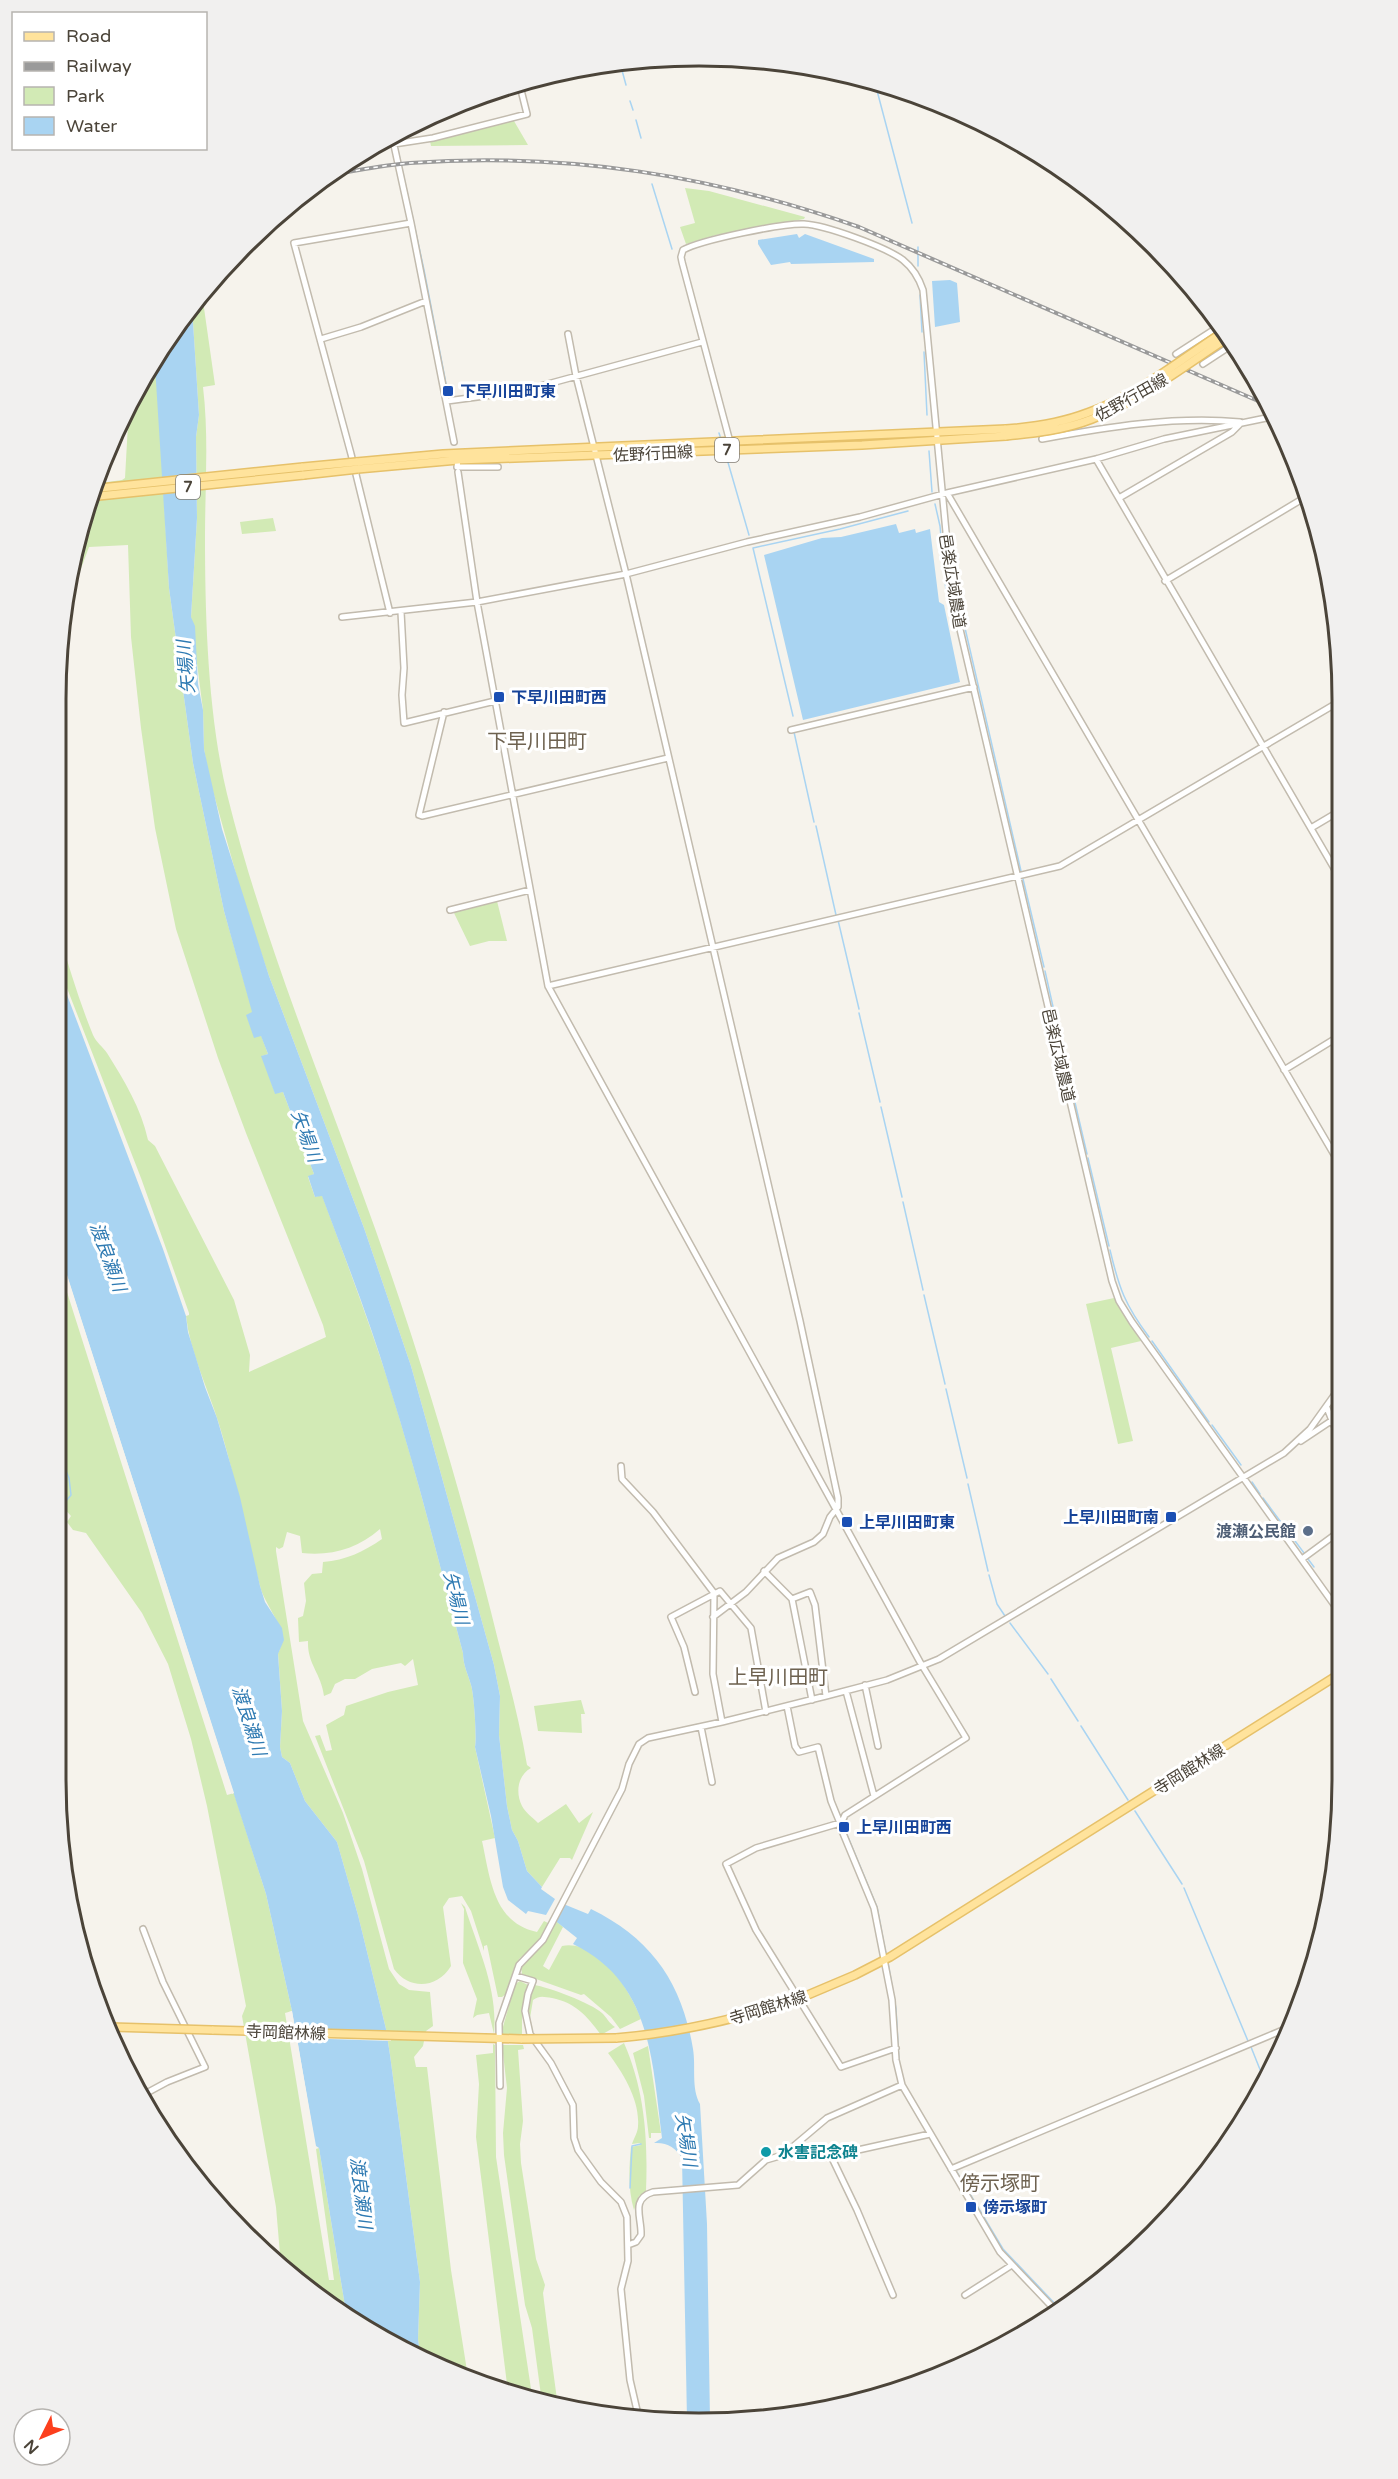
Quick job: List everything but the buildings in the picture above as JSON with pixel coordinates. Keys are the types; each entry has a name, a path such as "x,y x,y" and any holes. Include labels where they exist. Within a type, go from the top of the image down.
{"main road":[{"name":"佐野行田線","path":"1006,432 1050,424 1104,406 1150,380 1217,336"},
{"name":"佐野行田線","path":"357,466 459,467 596,456 1053,430 1108,412 1154,386 1221,342"},
{"name":"佐野行田線","path":"100,496 443,454 730,442 936,437"},
{"name":"佐野行田線","path":"103,488 286,473"},
{"name":"寺岡館林線","path":"116,2027 522,2039 632,2037 713,2024 803,1997 884,1960 1332,1679"}],"street":[{"path":"396,144 433,138 527,114 522,92"},
{"path":"394,145 454,442"},
{"path":"390,613 321,339 294,243 411,223"},
{"name":"邑楽広域農道","path":"730,442 681,256 686,248 721,238 802,224 875,247 902,260 913,271 923,290 952,595 1115,1292 1132,1322 1332,1602"},
{"path":"321,339 361,327 426,301"},
{"path":"1176,354 1213,330"},
{"path":"568,334 576,376 626,574 822,1416 838,1498 836,1510 819,1538 778,1558 764,1570 746,1592 713,1617"},
{"path":"447,401 522,391 702,342"},
{"path":"1203,364 1226,349"},
{"path":"342,617 477,602 626,574 747,542 860,517 944,494 1096,459 1164,439 1266,418"},
{"path":"1042,439 1126,425 1213,419 1242,422"},
{"path":"1119,498 1232,432 1242,422"},
{"path":"1096,459 1332,865"},
{"path":"498,467 459,467 477,602 548,986 923,1667 966,1738 874,1796 846,1815 840,1822 756,1848 726,1864 756,1929 841,2067 896,2048"},
{"path":"944,494 1284,1070 1332,1146"},
{"path":"1165,580 1299,501"},
{"path":"401,612 404,656 402,695 404,723 495,700"},
{"path":"791,730 974,687"},
{"path":"548,986 1060,866 1332,707"},
{"path":"444,712 418,815 428,816 668,758"},
{"path":"1311,828 1332,816"},
{"path":"450,910 530,890"},
{"path":"1284,1070 1332,1041"},
{"path":"1295,1444 1310,1429 1332,1400"},
{"path":"500,2086 497,2039 499,2023 519,1965 537,1947 553,1922 622,1789 629,1764 639,1744 648,1737 766,1712 846,1691 923,1667 958,1649 1243,1478 1331,1422 1327,1408"},
{"path":"621,1466 622,1479 653,1512 714,1593 713,1674 722,1722"},
{"path":"1302,1559 1332,1537"},
{"path":"764,1570 792,1599 812,1700"},
{"path":"695,1692 684,1647 671,1617 720,1591 751,1628 766,1712"},
{"path":"792,1599 810,1592 815,1605 826,1696"},
{"path":"866,1685 878,1746"},
{"path":"846,1691 874,1796"},
{"path":"787,1706 795,1746 799,1752 818,1747 831,1801 874,1908 892,2000 902,2085 1000,2252 1051,2306"},
{"path":"701,1727 712,1782"},
{"path":"143,1929 163,1982 206,2067 149,2092"},
{"path":"516,1976 533,1981 526,2003 527,2026 551,2063 573,2105 574,2138 578,2150 601,2182 623,2206 627,2217 628,2261 621,2289 630,2380 637,2410"},
{"path":"951,2169 1280,2031"},
{"path":"628,2245 636,2242 641,2235 638,2203 644,2195 653,2192 735,2186 742,2183 766,2160 783,2155 827,2118 902,2085"},
{"path":"893,2295 831,2156 930,2133"},
{"path":"965,2295 1012,2265"}],"green space":[{"path":"514,121 528,145 431,146 430,141"},
{"path":"685,188 709,191 805,217 716,235 686,244 680,227 695,223"},
{"path":"204,306 215,385 203,387 206,443 207,633 216,732 227,794 271,943 380,1243 418,1355 452,1468 510,1687 527,1765 531,1768 523,1775 519,1784 520,1801 525,1810 538,1823 566,1804 579,1823 593,1812 572,1860 560,1858 542,1887 527,1871 518,1841 512,1830 499,1735 500,1696 494,1665 411,1366 364,1228 269,976 245,906 209,777 204,749 203,710 191,617 197,518 196,437 199,415 193,320"},
{"path":"157,373 169,588 193,763 224,911 253,1013 247,1015 261,1035 268,1054 262,1056 275,1093 283,1092 314,1174 308,1177 315,1197 322,1195 389,1384 428,1518 472,1690 475,1747 495,1838 482,1841 491,1883 502,1909 522,1927 537,1932 544,1921 550,1924 535,1946 515,1965 506,1994 502,1997 498,1997 487,1945 484,1946 484,1951 471,1911 462,1896 449,1898 443,1907 451,1966 445,1974 431,1983 423,1984 407,1981 394,1969 364,1861 315,1736 320,1735 326,1751 332,1750 326,1725 344,1715 346,1706 418,1685 413,1659 405,1666 401,1663 372,1669 355,1679 345,1679 335,1684 331,1693 324,1696 310,1656 308,1641 299,1642 298,1618 303,1616 306,1601 304,1583 312,1574 322,1573 323,1562 354,1555 382,1539 380,1529 362,1542 344,1550 313,1554 302,1553 300,1536 287,1532 283,1547 279,1549 276,1547 276,1551 303,1721 343,1813 362,1869 389,1969 399,1984 409,1990 430,1992 433,2026 426,2031 423,2046 414,2057 416,2067 427,2067 451,2270 467,2368 419,2348 420,2282 390,2055 386,2029 358,1915 337,1842 305,1801 290,1763 282,1757 278,1653 281,1636 279,1628 260,1586 224,1441 191,1343 186,1316 189,1313 141,1178 66,986 66,956 93,1035 126,1085 137,1106 148,1140 155,1146 234,1300 250,1355 249,1372 326,1337 218,1058 176,929 155,828 141,728 131,637 128,545 89,547 78,577 105,482 125,478 128,426"},
{"path":"273,518 276,531 242,534 240,522"},
{"path":"497,901 507,941 489,941 470,946 454,913 457,909"},
{"path":"66,1289 227,1795 234,1793 266,1894 292,2011 285,2013 329,2280 334,2280 316,2149 319,2148 345,2304 280,2254 276,2207 242,2016 246,2006 207,1806 191,1739 168,1664 142,1613 86,1533 73,1530 67,1522 71,1516 66,1511"},
{"path":"1114,1298 1141,1341 1111,1348 1133,1441 1118,1444 1086,1304"},
{"path":"581,1700 585,1714 581,1714 582,1733 538,1731 534,1706"},
{"path":"461,1903 465,1907 490,1985 494,2034 489,2013 473,2018 477,1999 463,1963 464,1909"},
{"path":"556,1921 563,1927 543,1966 549,1970 562,1946 576,1946 588,1950 600,1958 621,1981 641,2019 620,2029 611,2017 584,1994 581,1995 522,1974 521,1966 544,1942"},
{"path":"520,1981 528,1985 522,2009 522,2036 501,2034 515,1984"},
{"path":"534,1985 559,1992 589,2005 602,2013 615,2027 601,2035 586,2016 568,2003 544,1997 533,2000 530,2017 528,2008"},
{"path":"624,2043 637,2079 644,2116 646,2191 639,2196 634,2210 630,2187 630,2163 631,2147 641,2145 640,2143 632,2144 638,2128 638,2116 629,2087 608,2053"},
{"path":"493,2044 495,2045 496,2157 531,2390 507,2382 476,2137 479,2084 476,2055 493,2053"},
{"path":"502,2045 523,2045 524,2049 518,2050 523,2121 520,2144 521,2163 536,2259 545,2285 543,2293 557,2396 541,2392 532,2328 525,2305 504,2155 503,2133 507,2088"},
{"path":"648,2046 661,2133 651,2133 651,2138 649,2138 644,2096 633,2053"}],"water":[{"path":"797,234 799,238 805,234 874,259 874,262 791,264 790,262 771,265 758,244 758,240"},
{"path":"950,280 957,283 960,322 935,327 932,281"},
{"name":"矢場川","path":"193,320 199,415 196,437 197,518 191,617 195,626 198,684 203,710 204,749 222,829 269,976 364,1228 411,1366 494,1665 500,1696 499,1735 512,1830 518,1841 527,1871 542,1887 541,1889 555,1899 546,1915 528,1911 526,1914 508,1900 503,1887 491,1816 475,1747 472,1690 428,1518 399,1418 366,1313 322,1196 315,1197 308,1176 314,1174 283,1092 275,1094 261,1056 268,1054 261,1036 254,1038 246,1015 252,1012 224,911 193,763 169,588 156,375"},
{"path":"896,524 899,533 915,529 916,533 930,529 939,602 944,605 960,682 803,720 764,555 822,538 841,537"},
{"name":"渡良瀬川","path":"66,992 186,1316 188,1332 217,1418 240,1497 260,1586 265,1602 282,1628 284,1640 278,1654 282,1757 290,1763 305,1801 337,1842 358,1915 386,2029 390,2055 420,2282 419,2348 345,2304 319,2148 316,2146 292,2011 266,1894 66,1272"},
{"name":"矢場川","path":"561,1903 588,1914 591,1909 631,1934 661,1966 681,2003 688,2025 694,2056 697,2098 700,2104 707,2224 710,2413 687,2413 682,2158 671,2146 654,2143 662,2138 655,2081 643,2026 633,2002 619,1980 599,1960 573,1944 577,1938 553,1919"}],"pier":[{"path":"66,1273 234,1793 232,1794 66,1281"},
{"path":"292,2011 295,2029 390,2032 391,2041 297,2038 316,2150 313,2147 289,2012"}],"waterway":[{"path":"622,70 626,85"},
{"path":"878,92 912,223"},
{"path":"630,101 633,110"},
{"path":"636,120 641,138"},
{"path":"397,146 447,389"},
{"path":"652,184 672,249"},
{"path":"918,247 918,266"},
{"path":"920,295 922,332"},
{"path":"924,352 927,415"},
{"path":"719,433 721,439"},
{"path":"929,451 932,492"},
{"path":"725,452 749,535"},
{"path":"935,504 940,526 946,591"},
{"path":"793,716 753,548 908,511"},
{"path":"956,589 1021,871"},
{"path":"794,732 814,822"},
{"path":"816,826 836,915"},
{"path":"1023,879 1044,967"},
{"path":"838,920 859,1009"},
{"path":"1045,971 1065,1060"},
{"path":"859,1013 880,1102"},
{"path":"1066,1064 1087,1154"},
{"path":"881,1107 902,1197"},
{"path":"1088,1158 1109,1246"},
{"path":"903,1202 923,1290"},
{"path":"1110,1250 1124,1296 1149,1337"},
{"path":"924,1295 945,1384"},
{"path":"1152,1341 1209,1422"},
{"path":"946,1389 967,1478"},
{"path":"1212,1425 1241,1465"},
{"path":"66,1471 71,1495 66,1501"},
{"path":"1252,1482 1260,1494"},
{"path":"968,1484 988,1571"},
{"path":"1263,1498 1304,1553"},
{"path":"1308,1559 1314,1567"},
{"path":"989,1575 997,1604 1005,1616"},
{"path":"1010,1623 1048,1674"},
{"path":"1051,1679 1078,1721"},
{"path":"1081,1726 1128,1800"},
{"path":"1135,1811 1182,1884"},
{"path":"843,1825 877,1907 886,1955"},
{"path":"1184,1888 1248,2041"},
{"path":"888,1963 896,2009 899,2062"},
{"path":"1251,2047 1261,2071"},
{"path":"927,2123 952,2165"},
{"path":"630,2188 632,2146 641,2144"},
{"path":"955,2169 1003,2249 1055,2303"}],"railway":[{"path":"349,172 410,163 469,160 526,161 638,171 749,194 859,227 1257,400"}],"place":[{"name":"下早川田町東","path":"448,391"},
{"name":"下早川田町西","path":"499,697"},
{"name":"上早川田町南","path":"1171,1517"},
{"name":"上早川田町東","path":"847,1522"},
{"name":"渡瀬公民館","path":"1308,1531"},
{"name":"上早川田町西","path":"844,1827"},
{"name":"水害記念碑","path":"766,2152"},
{"name":"傍示塚町","path":"971,2207"}],"district":[{"name":"下早川田町","path":"537,741"},
{"name":"上早川田町","path":"778,1677"},
{"name":"傍示塚町","path":"1000,2183"}]}
